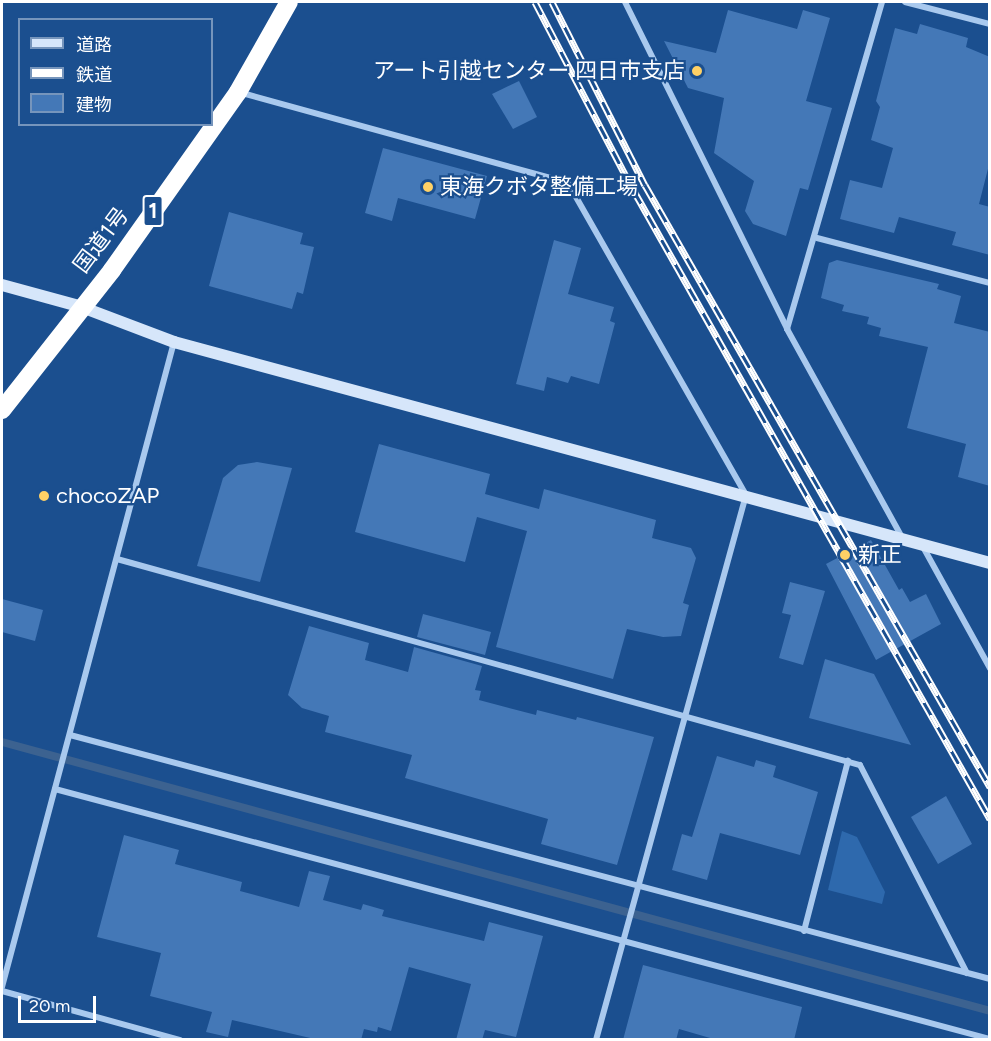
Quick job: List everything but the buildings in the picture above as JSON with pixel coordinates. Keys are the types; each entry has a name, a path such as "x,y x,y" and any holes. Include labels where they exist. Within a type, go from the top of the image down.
{"highway":[{"name":"国道1号","path":"2,410 79,306 112,270 238,92 289,2"}],"street":[{"path":"625,2 787,328 903,539"},
{"path":"787,328 817,238 882,2"},
{"path":"905,2 990,24"},
{"path":"238,92 568,183 746,495 596,1040"},
{"path":"817,238 990,283"},
{"path":"2,285 79,306 174,342 746,495 990,563"},
{"path":"174,342 2,989 180,1040"},
{"path":"922,544 990,668"},
{"path":"117,559 685,714 860,765 967,973"},
{"path":"69,738 990,979"},
{"path":"804,931 848,762"},
{"path":"55,789 623,939 990,1039"}],"shaded area":[{"path":"842,831 857,837 885,892 882,904 828,890"}],"waterway":[{"path":"2,742 990,1011"}],"railway":[{"path":"535,2 634,191 990,819"},
{"path":"552,2 645,185 990,787"}],"place":[{"name":"アート引越センター 四日市支店","path":"697,71"},
{"name":"東海クボタ整備工場","path":"428,187"},
{"name":"chocoZAP","path":"44,496"},
{"name":"新正","path":"845,555"}]}
